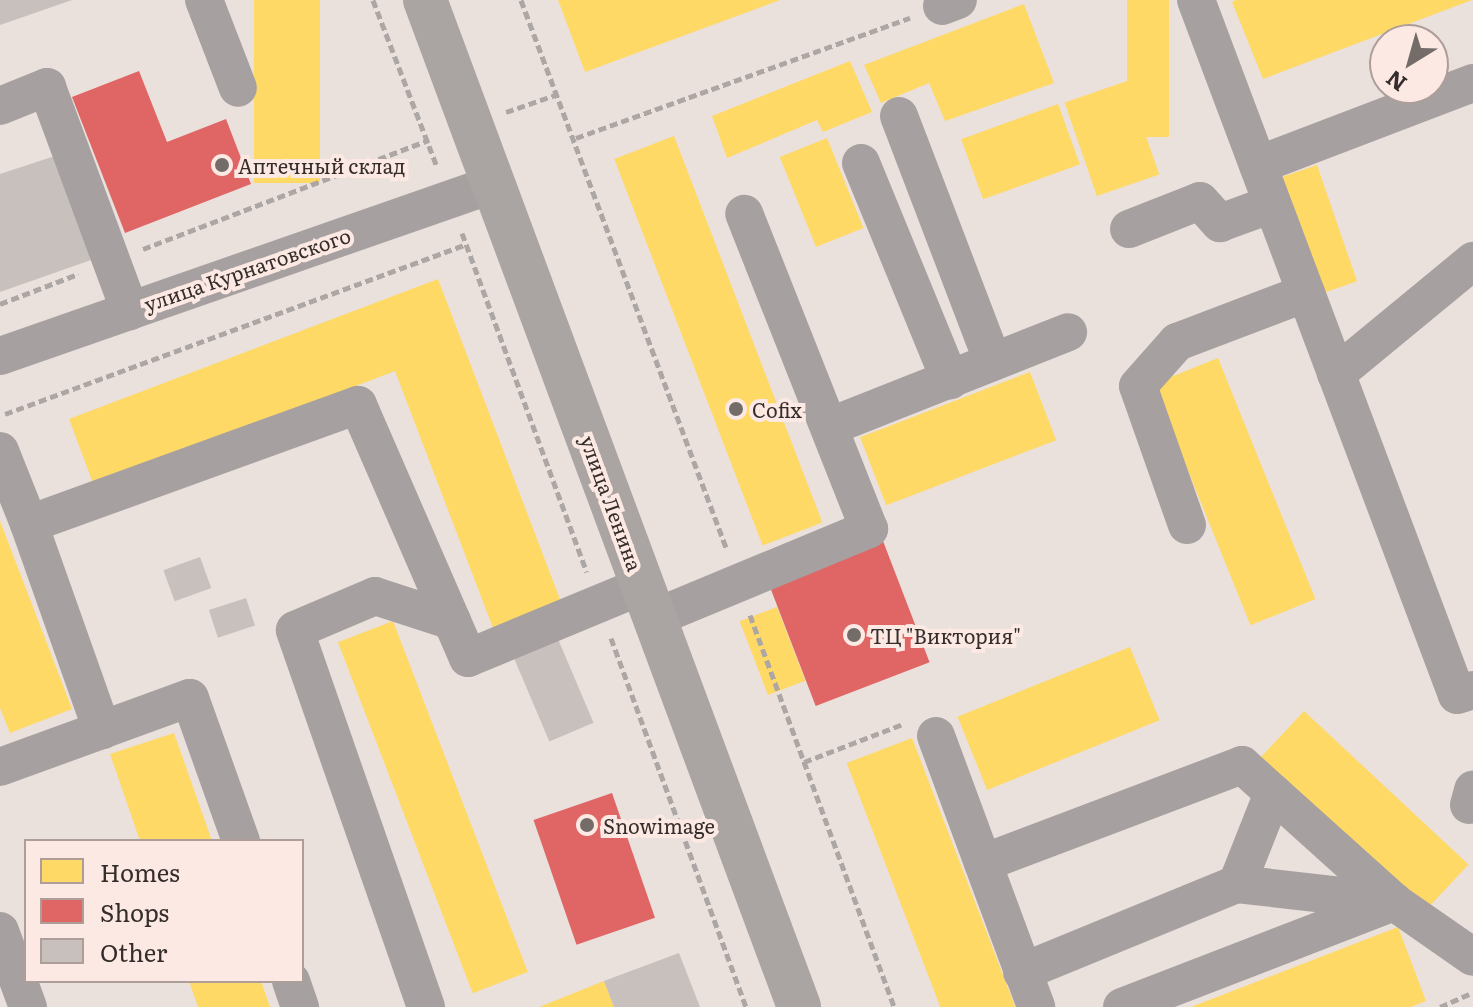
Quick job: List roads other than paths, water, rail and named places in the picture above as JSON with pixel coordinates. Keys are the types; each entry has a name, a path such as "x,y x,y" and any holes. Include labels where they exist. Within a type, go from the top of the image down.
{"main road":[{"name":"улица Ленина","path":"425,0 799,1007"}],"street":[{"path":"204,0 238,88"},
{"path":"1196,0 1457,695 1473,690"},
{"path":"1258,165 1473,83"},
{"path":"0,106 47,87 130,311"},
{"path":"899,116 993,362"},
{"path":"861,163 950,380"},
{"name":"улица Курнатовского","path":"0,356 494,184"},
{"path":"1129,229 1200,201 1220,223 1272,204"},
{"path":"29,524 358,405 468,658 599,604 648,602 738,581 869,529 831,426 744,214"},
{"path":"1336,374 1473,261"},
{"path":"1187,525 1138,386 1177,342 1306,293"},
{"path":"831,426 1068,332"},
{"path":"0,451 102,730"},
{"path":"426,1007 295,630 375,596 452,621"},
{"path":"0,767 190,698 240,839"},
{"path":"936,736 1036,1007"},
{"path":"983,863 1242,765 1394,902 1473,957"},
{"path":"1237,884 1273,793"},
{"path":"1022,972 1237,884 1394,902"},
{"path":"1122,1007 1394,902"},
{"path":"0,931 28,1007"},
{"path":"292,983 300,1007"}],"place":[{"name":"Аптечный склад","path":"222,165"},
{"name":"Cofix","path":"736,409"},
{"name":"ТЦ \"Виктория\"","path":"854,635"},
{"name":"Snowimage","path":"587,825"}]}
